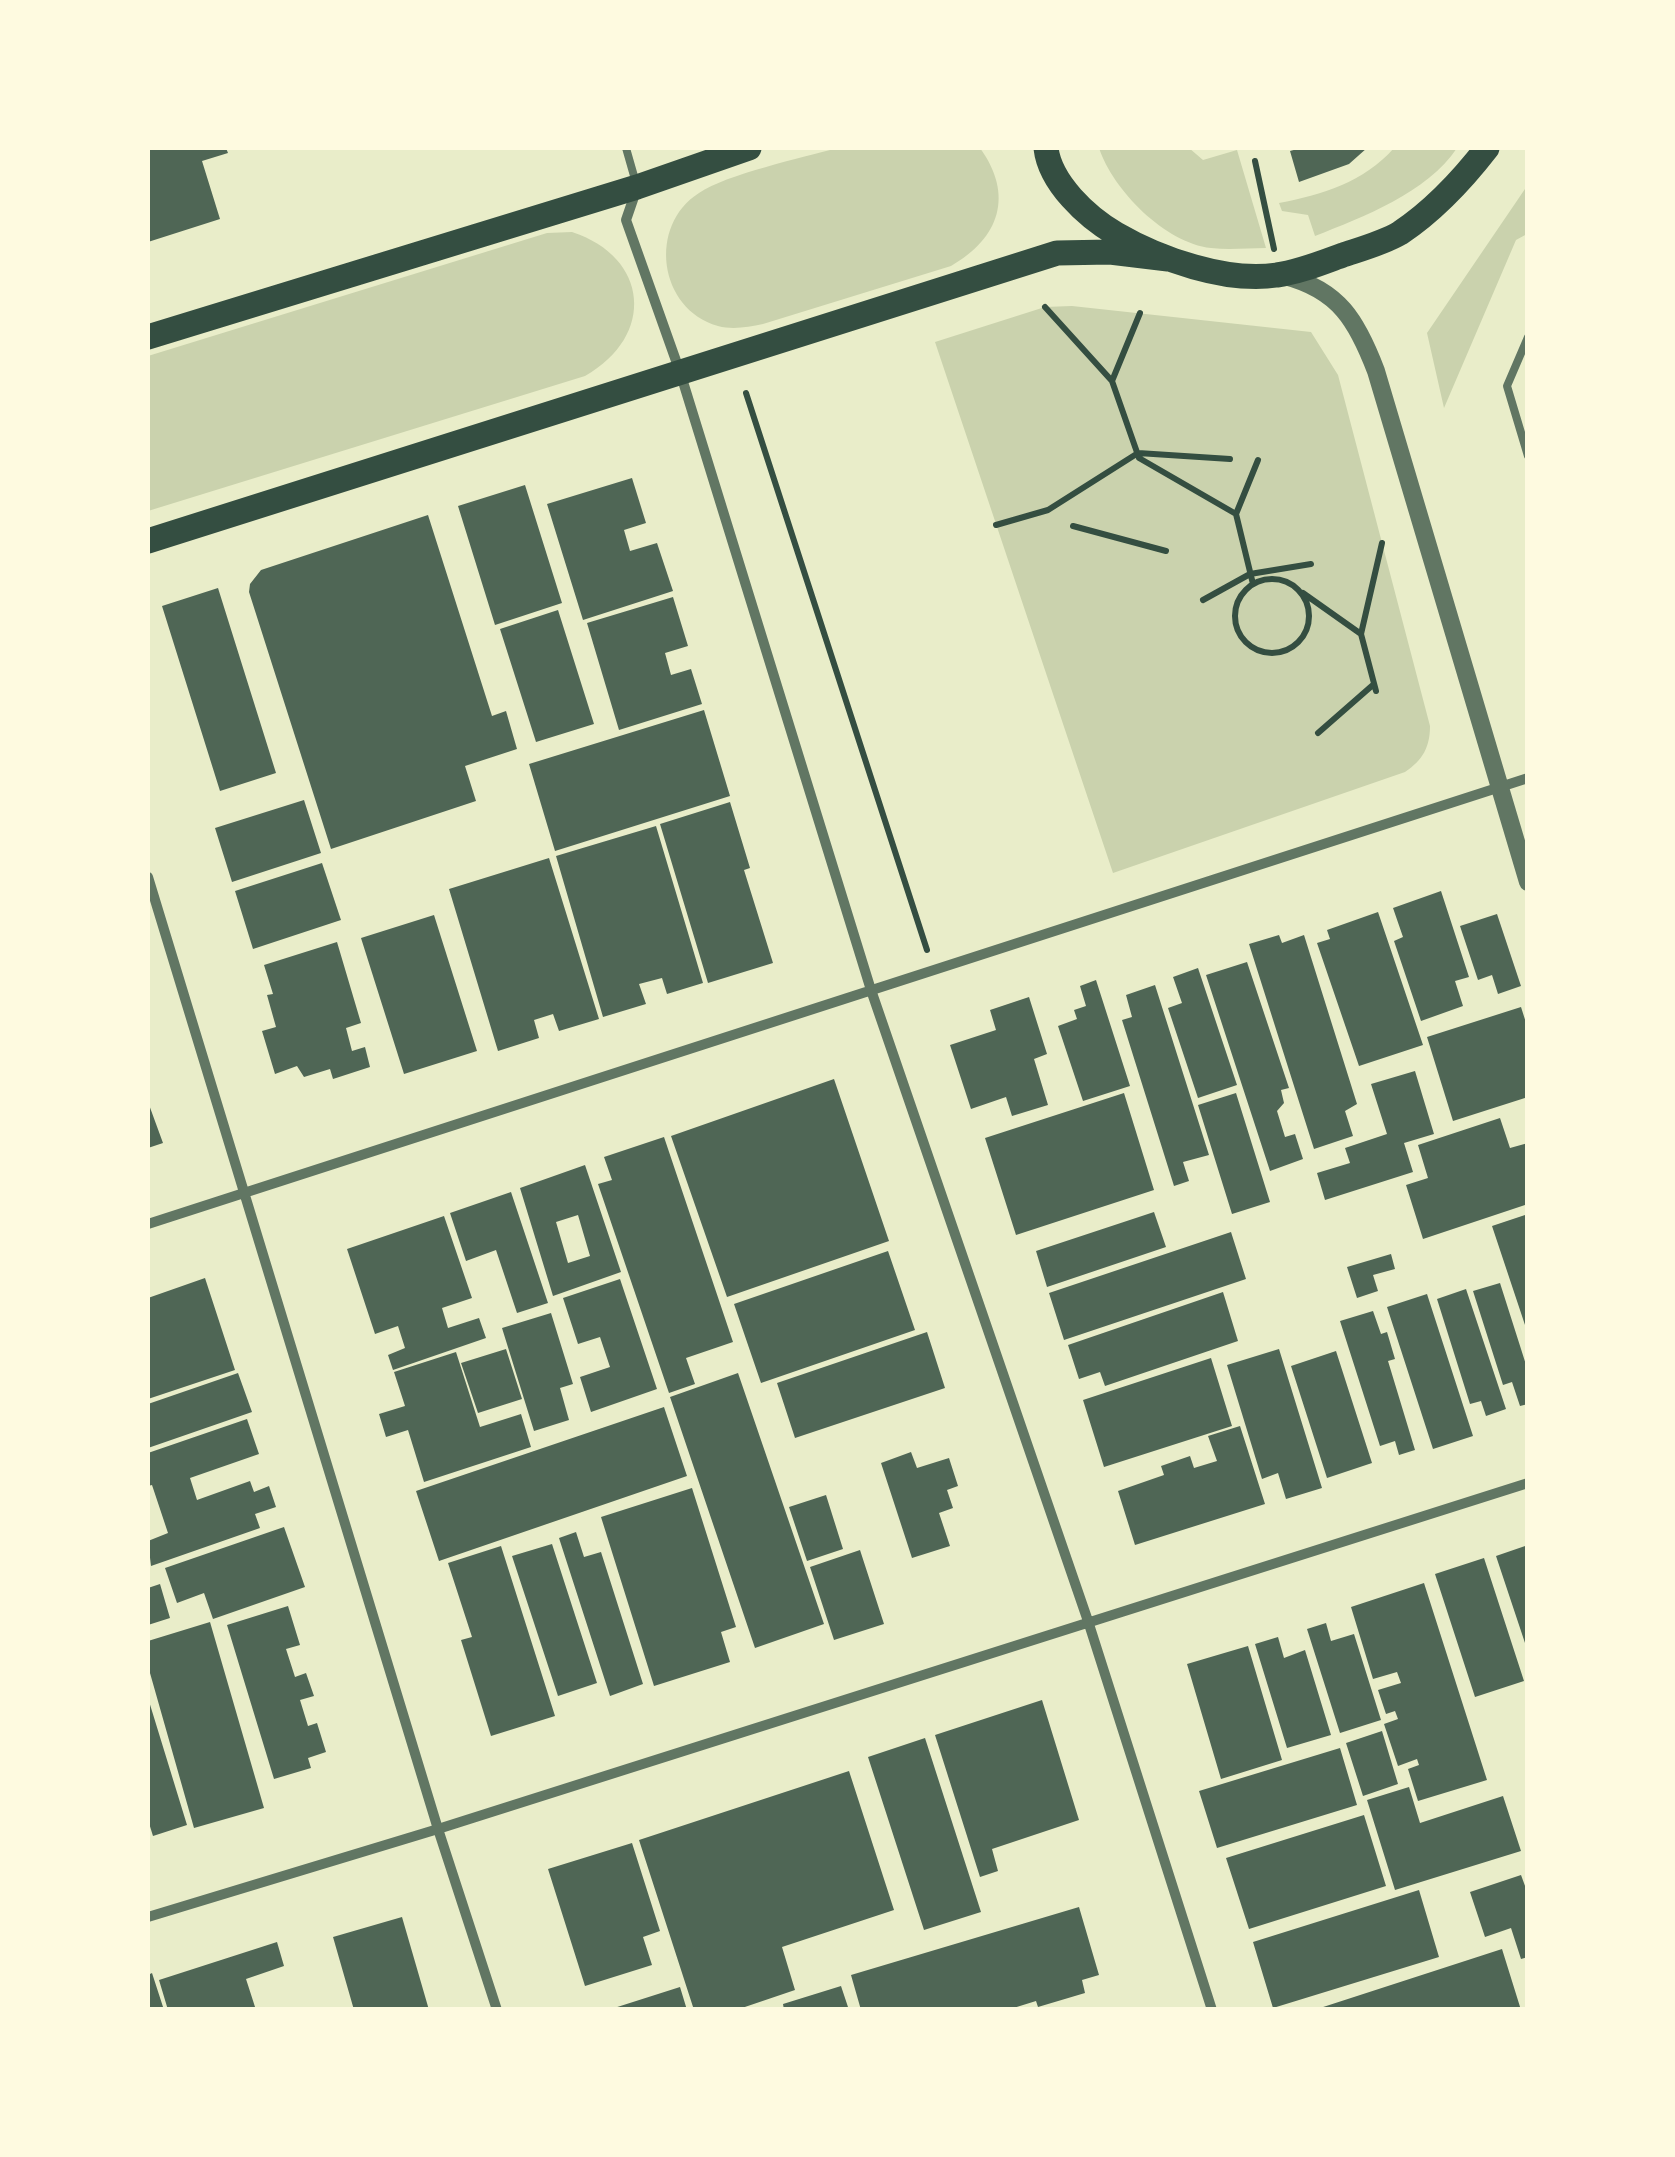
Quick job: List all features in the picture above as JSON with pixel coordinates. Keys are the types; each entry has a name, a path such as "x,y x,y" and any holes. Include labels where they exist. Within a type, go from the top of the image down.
{"main road":[{"path":"148,337 637,188 749,148"},
{"path":"1046,148 1059,180 1100,224 1168,259"},
{"path":"148,540 1057,253 1110,252 1168,259 1209,271 1280,274 1397,235 1457,183 1486,148"}],"street":[{"path":"626,220 637,188"},
{"path":"600,198 626,220 680,372 872,990 1088,1621 1212,2010"},
{"path":"1280,274 1312,283 1328,294 1361,332 1376,370 1528,882"},
{"path":"148,1224 1528,778"},
{"path":"148,877 438,1829 497,2010"},
{"path":"148,1918 1528,1483"}],"lane":[{"path":"626,148 637,188"},
{"path":"1528,337 1506,386 1528,456"}],"path":[{"path":"1255,161 1280,274"},
{"path":"1045,306 1112,380 1139,458 1236,514"},
{"path":"1112,380 1140,313"},
{"path":"746,393 934,970"},
{"path":"996,525 1048,510 1138,454 1230,459"},
{"path":"1253,584 1236,514 1258,460"},
{"path":"1073,526 1166,552"},
{"path":"1318,733 1375,687 1361,634 1382,543"},
{"path":"1204,600 1250,574 1311,564"},
{"path":"1300,591 1309,611 1305,633 1288,649 1266,653 1247,643 1236,624 1238,601 1253,584 1278,579 1300,591 1361,634"}],"green space":[{"path":"837,148 980,148 997,182 999,199 991,229 968,255 951,266 763,324 724,327 698,317 672,285 667,265 672,225 683,207 699,193 727,179"},
{"path":"1099,148 1189,148 1203,160 1237,150 1266,248 1211,248 1176,236 1128,197"},
{"path":"1394,148 1457,148 1412,191 1315,236 1308,215 1282,211 1279,203 1311,196 1356,178"},
{"path":"1527,186 1527,234 1516,240 1444,408 1427,333"},
{"path":"572,232 598,244 616,259 629,278 634,298 624,340 608,359 585,376 148,511 148,356 547,233"},
{"path":"1072,306 1311,332 1338,375 1430,726 1424,752 1405,772 1113,873 935,342 1045,307"}],"building":[{"path":"148,148 226,148 228,153 202,161 220,219 148,242"},
{"path":"1367,148 1349,164 1299,182 1290,151"},
{"path":"632,478 646,523 624,530 630,551 657,543 673,591 583,620 547,504"},
{"path":"525,485 562,603 495,625 458,506"},
{"path":"428,515 492,716 506,711 517,749 465,766 476,801 331,849 249,592 250,584 261,570"},
{"path":"218,588 276,773 220,791 162,606"},
{"path":"673,597 688,646 665,653 671,675 691,669 702,704 619,730 587,623"},
{"path":"558,610 594,724 536,742 500,629"},
{"path":"704,710 730,796 555,851 529,764"},
{"path":"304,800 321,853 232,882 215,828"},
{"path":"730,802 750,868 744,870 773,963 708,983 660,824"},
{"path":"656,826 703,983 667,994 662,978 639,984 646,1004 603,1017 556,856"},
{"path":"549,858 599,1019 559,1031 553,1014 534,1020 539,1038 498,1051 449,889"},
{"path":"322,863 341,920 253,949 235,891"},
{"path":"1441,891 1469,977 1455,981 1463,1006 1421,1021 1394,941 1403,937 1393,908"},
{"path":"1378,912 1423,1045 1359,1066 1317,943 1330,939 1327,930"},
{"path":"1497,914 1521,986 1498,994 1492,975 1478,980 1460,926"},
{"path":"434,915 477,1051 404,1074 361,938"},
{"path":"1279,935 1282,943 1304,935 1357,1104 1345,1111 1353,1136 1314,1149 1249,944"},
{"path":"337,942 361,1023 346,1028 352,1051 365,1047 370,1067 333,1079 330,1069 304,1077 297,1066 275,1074 262,1031 276,1027 267,995 273,994 264,965"},
{"path":"1247,962 1289,1088 1281,1090 1284,1103 1277,1111 1285,1137 1295,1134 1303,1159 1270,1171 1206,975"},
{"path":"1198,968 1237,1085 1198,1098 1168,1008 1182,1003 1173,977"},
{"path":"1096,980 1130,1086 1083,1101 1058,1026 1077,1019 1074,1010 1086,1006 1080,986"},
{"path":"1155,985 1209,1155 1183,1162 1189,1181 1174,1186 1122,1020 1132,1017 1126,995"},
{"path":"1029,997 1047,1054 1034,1059 1048,1105 1012,1116 1006,1097 971,1109 950,1045 996,1030 990,1010"},
{"path":"1521,1007 1528,1029 1528,1097 1453,1121 1427,1037"},
{"path":"1415,1071 1434,1134 1404,1143 1413,1172 1325,1200 1317,1173 1350,1163 1345,1148 1387,1134 1371,1084"},
{"path":"834,1079 889,1241 727,1297 671,1136"},
{"path":"1124,1093 1154,1190 1016,1235 985,1138"},
{"path":"1236,1093 1270,1202 1232,1214 1198,1105"},
{"path":"148,1102 163,1143 148,1148"},
{"path":"1500,1118 1510,1148 1528,1143 1528,1204 1423,1239 1406,1185 1428,1178 1418,1145"},
{"path":"664,1137 733,1342 686,1358 695,1384 669,1393 598,1184 612,1180 604,1157"},
{"path":"585,1165 621,1272 553,1296 520,1188","holes":["578,1215 590,1256 568,1263 556,1222"]},
{"path":"511,1192 548,1303 517,1313 496,1250 466,1261 450,1213"},
{"path":"1154,1212 1166,1247 1047,1287 1036,1251"},
{"path":"1528,1214 1528,1331 1527,1331 1492,1226"},
{"path":"444,1216 472,1298 442,1308 448,1328 479,1318 486,1338 393,1370 388,1355 405,1348 398,1326 375,1334 347,1249"},
{"path":"1231,1232 1246,1279 1064,1340 1049,1293"},
{"path":"888,1251 915,1330 761,1383 734,1304"},
{"path":"1391,1254 1395,1269 1373,1275 1378,1291 1357,1298 1347,1267"},
{"path":"205,1278 235,1370 148,1399 148,1298"},
{"path":"620,1279 657,1389 591,1412 580,1377 610,1367 600,1337 578,1344 563,1298"},
{"path":"1500,1283 1528,1371 1528,1404 1520,1406 1512,1382 1503,1385 1473,1291"},
{"path":"1466,1289 1506,1409 1486,1416 1481,1401 1470,1404 1437,1299"},
{"path":"1223,1292 1238,1341 1105,1386 1100,1372 1079,1379 1068,1345"},
{"path":"1427,1294 1473,1436 1433,1449 1387,1307"},
{"path":"1373,1311 1381,1334 1387,1332 1395,1359 1388,1361 1415,1450 1399,1455 1395,1441 1380,1446 1340,1321"},
{"path":"551,1313 573,1384 560,1388 569,1420 534,1431 502,1328"},
{"path":"927,1332 945,1388 795,1438 777,1383"},
{"path":"506,1349 522,1399 478,1413 461,1363"},
{"path":"1279,1349 1322,1488 1286,1499 1278,1473 1262,1479 1227,1365"},
{"path":"1336,1351 1372,1463 1327,1478 1291,1366"},
{"path":"456,1352 480,1427 521,1414 531,1447 424,1482 408,1430 386,1437 379,1414 405,1406 394,1372"},
{"path":"1211,1358 1232,1426 1104,1467 1083,1400"},
{"path":"238,1373 252,1412 148,1448 148,1404"},
{"path":"738,1373 824,1624 755,1648 670,1397"},
{"path":"664,1407 687,1476 439,1561 416,1491"},
{"path":"247,1419 259,1454 190,1478 197,1500 250,1481 254,1492 269,1486 276,1507 255,1514 260,1528 151,1566 148,1541 168,1533 152,1485 148,1486 148,1453"},
{"path":"1240,1426 1265,1504 1135,1545 1118,1491 1164,1475 1161,1466 1190,1456 1194,1468 1217,1461 1208,1436"},
{"path":"911,1452 917,1468 949,1458 958,1486 947,1490 953,1508 939,1513 950,1546 912,1558 881,1463"},
{"path":"692,1488 736,1627 721,1632 730,1662 654,1686 601,1517"},
{"path":"826,1495 843,1549 807,1561 789,1507"},
{"path":"284,1527 305,1587 213,1619 204,1593 177,1603 165,1568"},
{"path":"576,1532 584,1557 601,1552 643,1684 610,1696 559,1538"},
{"path":"552,1544 597,1683 558,1696 512,1556"},
{"path":"1528,1545 1528,1649 1527,1649 1496,1556"},
{"path":"501,1546 555,1716 491,1736 461,1640 472,1637 448,1563"},
{"path":"860,1550 884,1624 834,1640 810,1567"},
{"path":"1484,1558 1524,1681 1475,1697 1435,1574"},
{"path":"1424,1583 1487,1780 1418,1801 1408,1769 1419,1765 1417,1759 1398,1766 1384,1724 1398,1719 1395,1711 1386,1714 1378,1690 1401,1683 1397,1672 1373,1679 1351,1607"},
{"path":"160,1584 170,1618 148,1625 148,1588"},
{"path":"288,1606 300,1645 286,1649 295,1677 306,1673 314,1696 300,1700 308,1726 317,1723 326,1752 308,1758 311,1768 274,1779 227,1625"},
{"path":"210,1622 264,1808 194,1828 148,1666 148,1641"},
{"path":"1326,1623 1331,1641 1354,1634 1381,1720 1340,1733 1307,1629"},
{"path":"1278,1637 1284,1658 1305,1650 1331,1735 1287,1748 1255,1644"},
{"path":"1248,1646 1282,1760 1221,1779 1187,1664"},
{"path":"148,1698 187,1825 153,1836 148,1820"},
{"path":"1042,1700 1079,1820 992,1849 998,1871 980,1877 935,1735"},
{"path":"1382,1731 1398,1784 1363,1796 1346,1743"},
{"path":"925,1738 981,1912 924,1930 868,1757"},
{"path":"1340,1748 1357,1805 1217,1848 1199,1791"},
{"path":"849,1771 894,1910 782,1947 795,1990 736,2010 694,2010 639,1840"},
{"path":"1409,1787 1420,1823 1503,1796 1521,1851 1395,1890 1367,1800"},
{"path":"1364,1815 1386,1886 1249,1929 1226,1858"},
{"path":"632,1843 660,1931 643,1937 652,1965 585,1986 548,1869"},
{"path":"1521,1875 1528,1894 1528,1957 1521,1959 1511,1928 1485,1937 1470,1892"},
{"path":"1419,1890 1439,1957 1273,2008 1253,1942"},
{"path":"1079,1907 1099,1975 1082,1980 1085,1993 1038,2007 1036,2001 1007,2010 861,2010 851,1975"},
{"path":"402,1917 429,2010 354,2010 333,1937"},
{"path":"277,1942 284,1966 246,1979 256,2010 168,2010 159,1980"},
{"path":"1502,1949 1521,2010 1317,2010 1317,2009"},
{"path":"152,1973 164,2010 148,2010 148,1975"},
{"path":"841,1986 849,2010 784,2010 783,2004"},
{"path":"680,1987 687,2010 611,2010 611,2009"}]}
